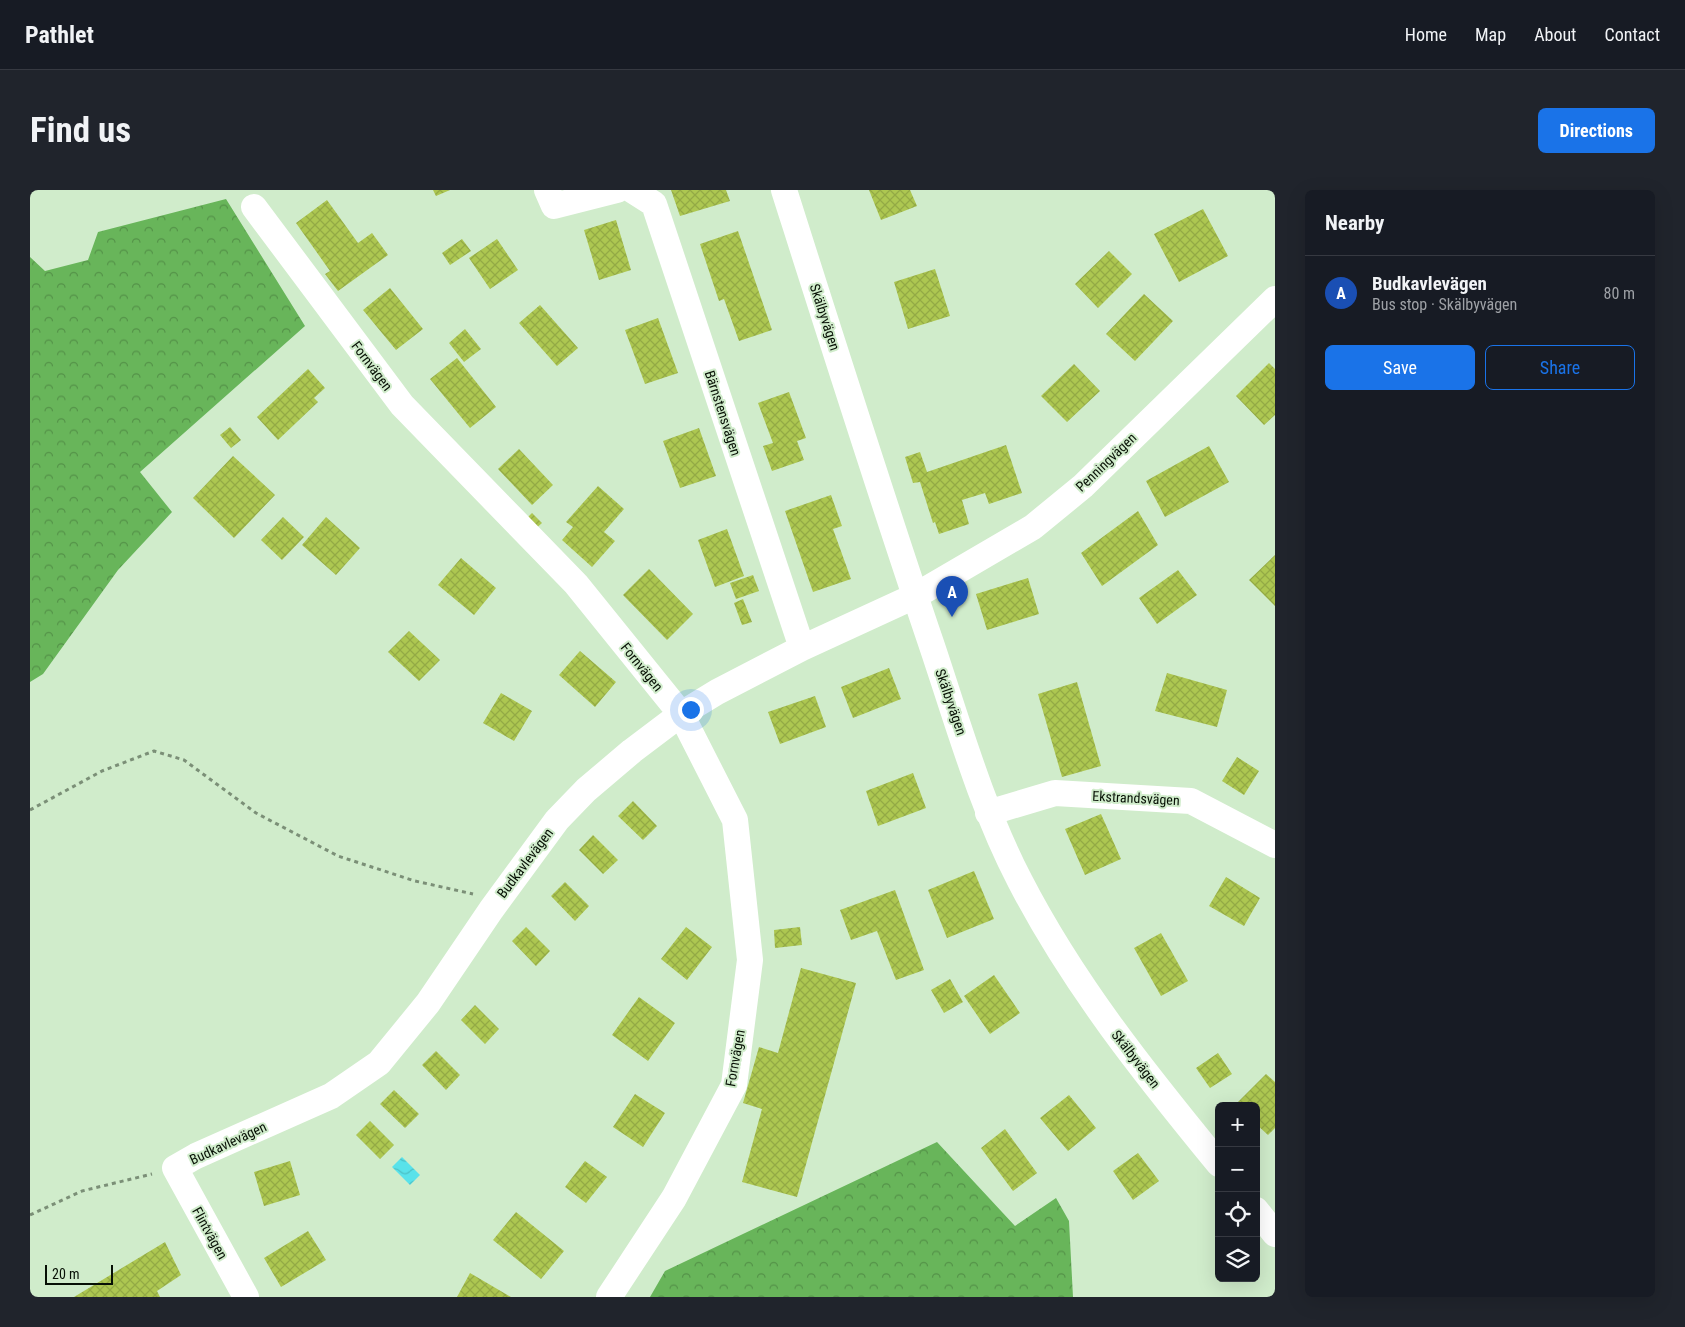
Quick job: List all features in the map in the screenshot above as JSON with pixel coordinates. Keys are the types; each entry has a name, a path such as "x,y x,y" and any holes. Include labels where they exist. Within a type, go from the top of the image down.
{"street":[{"path":"547,190 554,206 616,190"},
{"name":"Bärnstensvägen","path":"632,190 654,204 802,648"},
{"name":"Skälbyvägen","path":"784,190 915,596 988,813 1019,880 1065,962 1105,1019 1215,1159"},
{"name":"Fornvägen","path":"254,207 402,405 576,584 681,714 735,820 753,896 750,960 734,1084 674,1198 609,1297"},
{"name":"Penningvägen","path":"915,596 1033,527 1082,486 1275,299"},
{"name":"Budkavlevägen","path":"174,1168 196,1156 331,1096 379,1063 428,1003 491,910 557,820 599,779 681,714 717,692 802,648 915,596"},
{"name":"Ekstrandsvägen","path":"988,813 1055,793 1191,801 1275,845"},
{"name":"Flintvägen","path":"174,1168 246,1297"},
{"path":"1260,1215 1275,1234"}],"path":[{"path":"30,810 102,771 154,751 184,760 256,813 338,856 415,881 482,896"},
{"path":"30,1215 82,1191 174,1168"}],"green space":[{"path":"226,199 305,326 140,472 172,512 118,570 43,674 30,682 30,257 45,271 88,260 98,232"},
{"path":"937,1142 1015,1226 1056,1198 1069,1221 1073,1297 650,1297 665,1271"}],"water":[{"path":"402,1157 420,1175 410,1185 392,1167"}],"building":[{"path":"433,190 450,190 436,196"},
{"path":"671,190 726,190 730,201 680,216"},
{"path":"869,190 910,190 917,206 881,220"},
{"path":"327,200 358,243 372,233 388,255 338,291 325,274 330,271 296,223"},
{"path":"1203,209 1228,256 1179,282 1154,234"},
{"path":"616,220 631,270 599,280 584,230"},
{"path":"738,231 772,330 739,341 724,299 719,301 700,244"},
{"path":"462,239 471,251 450,265 442,253"},
{"path":"497,239 518,270 490,289 469,258"},
{"path":"1109,251 1132,274 1098,308 1075,284"},
{"path":"935,269 950,316 908,329 894,282"},
{"path":"390,288 423,329 396,350 363,310"},
{"path":"1144,294 1173,321 1135,361 1106,334"},
{"path":"540,305 578,348 557,366 519,323"},
{"path":"658,318 678,373 645,384 625,330"},
{"path":"465,329 481,349 464,362 449,343"},
{"path":"457,358 496,407 470,428 430,379"},
{"path":"1269,363 1275,369 1275,415 1264,425 1236,396"},
{"path":"1074,364 1100,391 1067,422 1041,396"},
{"path":"308,369 325,388 314,398 318,402 278,440 257,417"},
{"path":"789,392 806,438 797,441 804,460 772,471 763,446 773,443 758,403"},
{"path":"230,427 241,440 231,448 220,435"},
{"path":"699,428 716,476 680,488 663,441"},
{"path":"1006,445 1022,493 989,504 985,493 962,500 969,524 939,534 935,522 933,523 920,482 913,483 905,457 920,452 927,472"},
{"path":"1209,446 1229,482 1165,517 1146,481"},
{"path":"519,449 553,485 532,505 498,469"},
{"path":"233,456 275,495 234,538 193,498"},
{"path":"598,486 624,509 604,532 615,541 592,567 562,540 573,527 566,522"},
{"path":"831,495 842,526 833,529 851,579 813,592 785,511"},
{"path":"1138,511 1158,545 1102,586 1081,553"},
{"path":"532,513 542,523 533,531 524,521"},
{"path":"283,517 304,537 282,560 261,540"},
{"path":"326,517 360,548 336,575 302,545"},
{"path":"727,529 744,576 715,587 698,540"},
{"path":"1275,555 1275,606 1249,580"},
{"path":"461,558 496,588 474,615 438,585"},
{"path":"649,569 693,614 667,640 623,595"},
{"path":"1178,570 1197,595 1157,624 1139,598"},
{"path":"753,575 759,591 736,599 730,583"},
{"path":"1028,578 1039,614 987,630 976,594"},
{"path":"743,599 752,622 742,625 734,603"},
{"path":"409,631 440,660 419,681 388,652"},
{"path":"580,651 616,682 595,707 559,675"},
{"path":"889,668 901,699 853,718 841,687"},
{"path":"1167,673 1227,690 1217,727 1155,711"},
{"path":"1077,682 1101,766 1062,777 1038,694"},
{"path":"501,693 532,711 514,741 483,723"},
{"path":"815,696 826,727 780,744 768,712"},
{"path":"1237,757 1259,771 1244,795 1222,781"},
{"path":"913,773 926,808 878,826 866,791"},
{"path":"633,801 657,826 643,840 618,816"},
{"path":"1101,814 1121,859 1085,875 1065,829"},
{"path":"593,835 618,860 603,874 579,850"},
{"path":"974,871 994,919 947,938 928,890"},
{"path":"1226,877 1260,898 1244,926 1209,906"},
{"path":"565,882 589,906 575,921 551,896"},
{"path":"895,890 924,970 896,980 877,931 851,940 840,910"},
{"path":"526,927 550,951 536,966 512,941"},
{"path":"686,927 712,947 687,980 661,959"},
{"path":"800,927 802,945 775,948 774,930"},
{"path":"1161,933 1188,981 1161,996 1134,948"},
{"path":"801,968 856,983 797,1197 742,1182 762,1109 743,1103 759,1047 778,1053"},
{"path":"994,975 1020,1013 990,1034 964,996"},
{"path":"950,979 963,1002 944,1013 931,990"},
{"path":"639,997 675,1023 648,1061 612,1035"},
{"path":"475,1005 499,1029 485,1044 461,1020"},
{"path":"436,1051 460,1075 446,1090 422,1065"},
{"path":"1218,1053 1232,1074 1210,1088 1196,1068"},
{"path":"1266,1074 1275,1082 1275,1128 1268,1135 1260,1128 1260,1102 1238,1102"},
{"path":"394,1090 419,1114 405,1128 380,1104"},
{"path":"635,1094 665,1113 643,1147 613,1127"},
{"path":"1069,1095 1096,1128 1068,1151 1040,1118"},
{"path":"370,1121 394,1145 380,1159 356,1135"},
{"path":"1005,1129 1037,1173 1013,1191 981,1148"},
{"path":"1138,1153 1159,1181 1133,1200 1113,1171"},
{"path":"290,1161 300,1195 264,1206 254,1172"},
{"path":"585,1161 607,1177 586,1203 565,1187"},
{"path":"516,1212 564,1251 541,1279 493,1240"},
{"path":"308,1231 326,1260 281,1287 264,1258"},
{"path":"165,1242 181,1275 157,1291 160,1297 74,1297"},
{"path":"470,1273 511,1297 457,1297"}],"place":[{"name":"Budkavlevägen","path":"952,617"}]}
